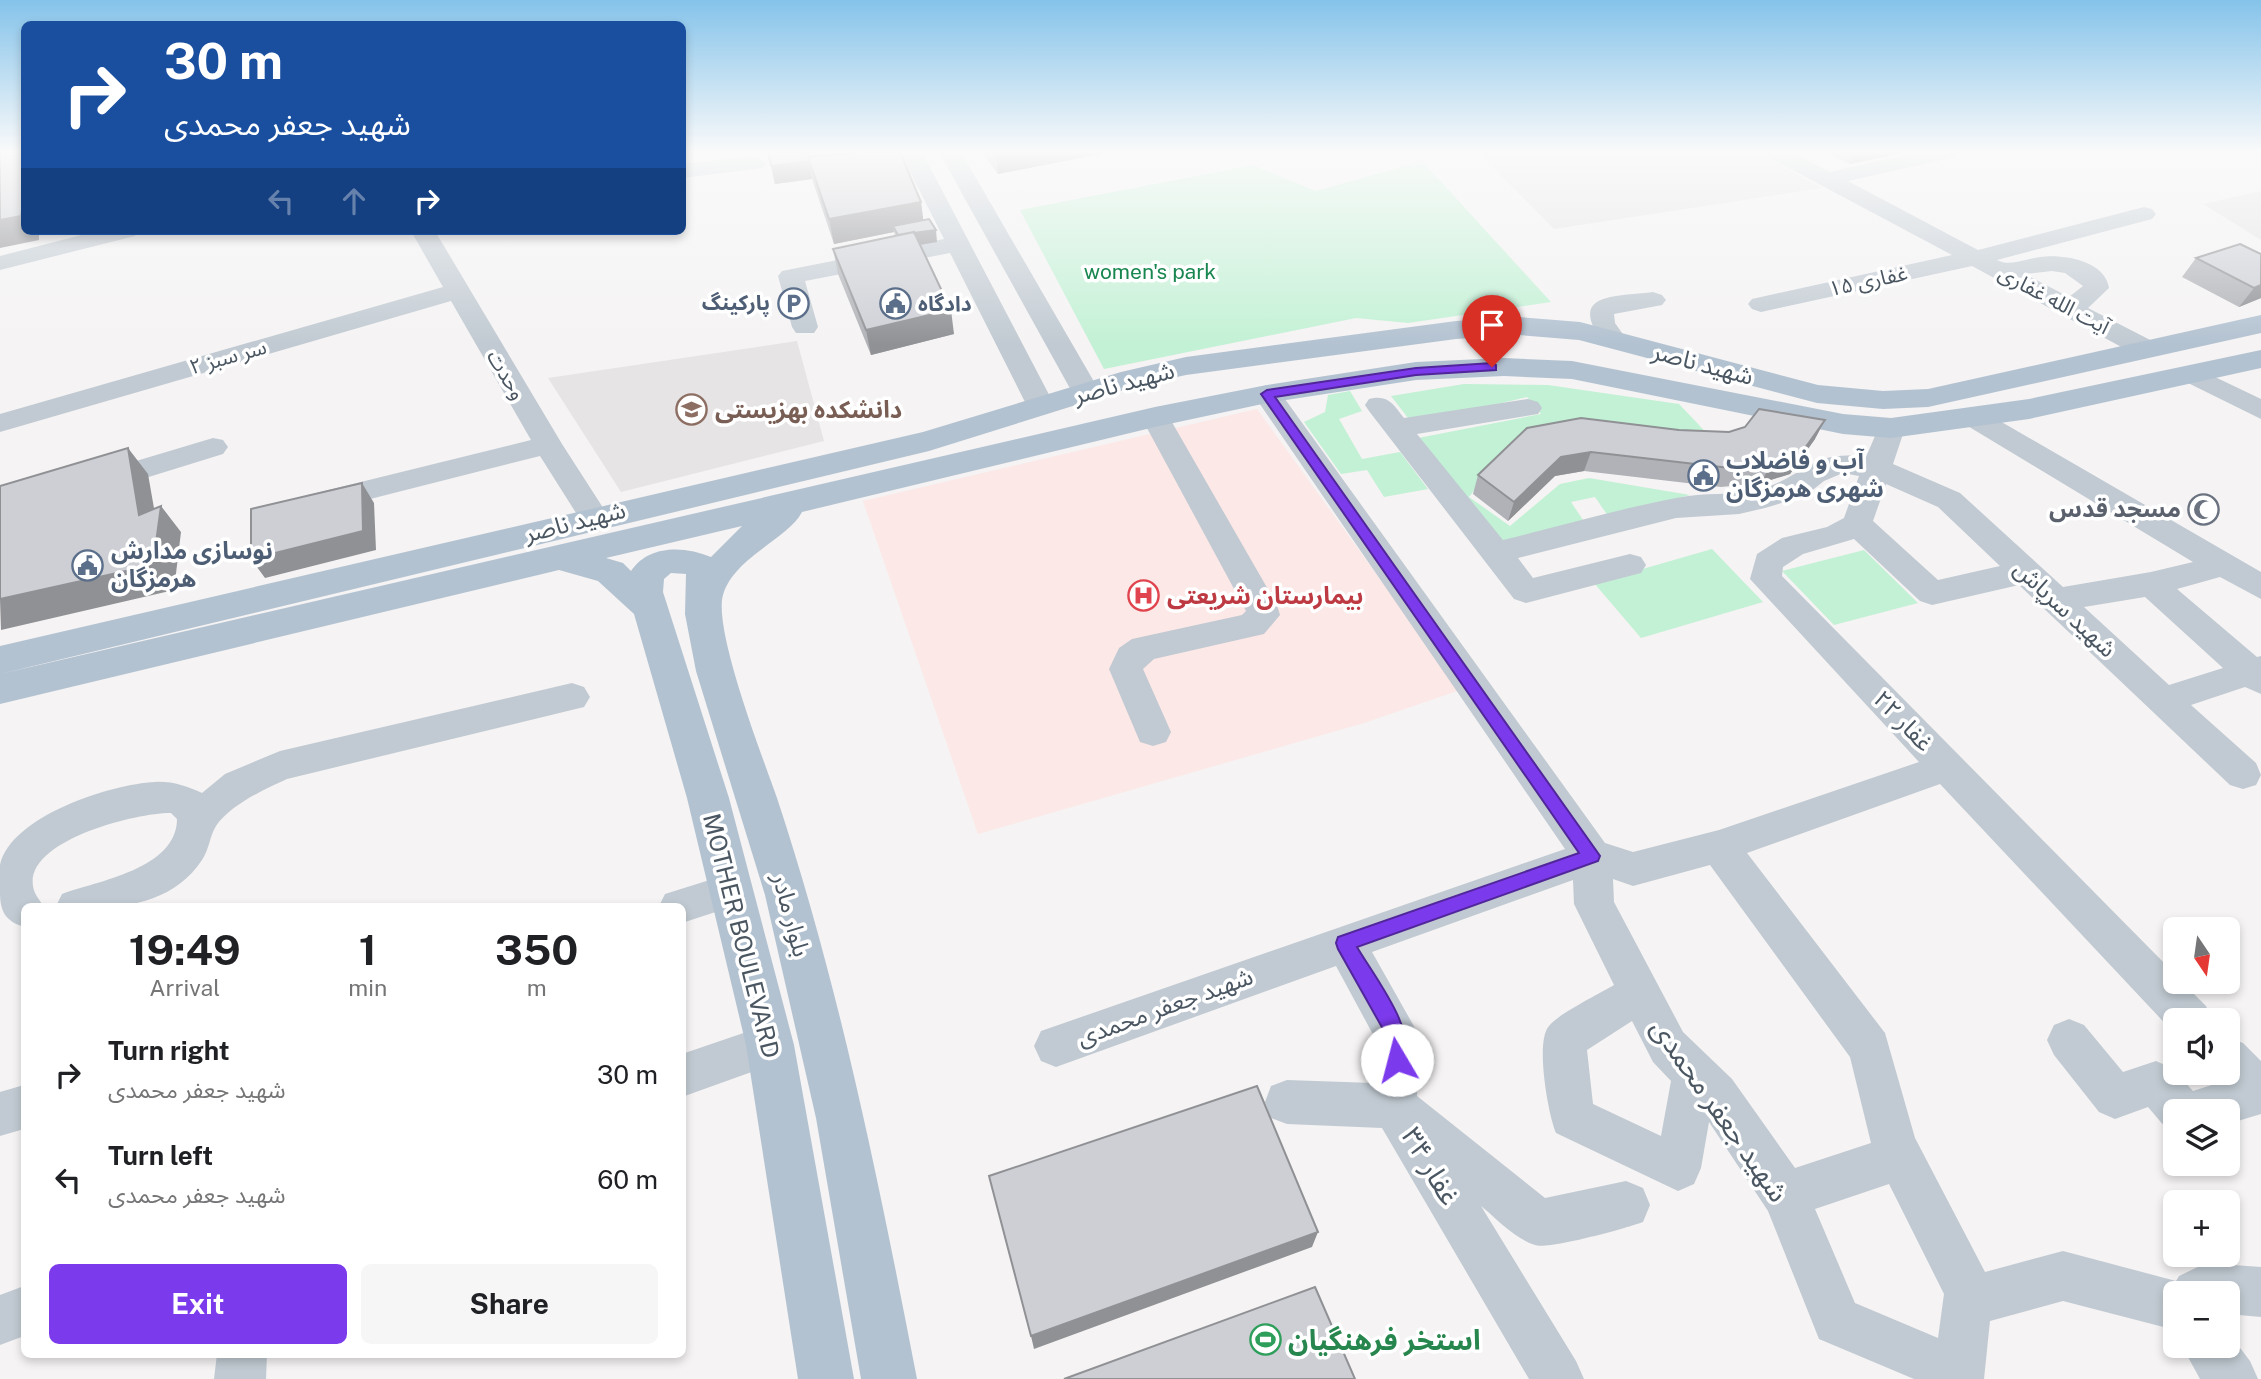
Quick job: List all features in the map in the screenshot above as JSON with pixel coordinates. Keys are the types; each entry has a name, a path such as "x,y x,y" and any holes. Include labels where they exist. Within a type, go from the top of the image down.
{"main road":[{"name":"شهید ناصر","path":"0,689 257,615 311,577 594,517 929,440 1132,378 1249,356 1501,327 1553,327 1614,340 1817,394 1883,400 1928,398 2261,324"},
{"path":"1501,327 1525,335 1535,348 1520,368"},
{"path":"1598,375 1581,365 1575,351 1592,342 1614,340"},
{"name":"شهید ناصر","path":"0,660 257,615 554,557 1155,417 1267,394 1416,371 1520,368 1598,375 1843,424 1891,428 1976,419 2261,359"},
{"path":"705,592 745,541 771,520 806,500"},
{"path":"554,557 610,572 650,608"},
{"name":"بلوار مادر","path":"650,608 644,586 646,576 656,567 672,561 698,563 705,570 703,614 706,641 787,895 841,1118 889,1379"},
{"name":"MOTHER BOULEVARD","path":"650,608 708,798 769,1045 826,1379"}],"street":[{"path":"944,216 1041,406"},
{"path":"986,216 1086,392"},
{"name":"آیت الله غفاری","path":"1898,216 2148,350"},
{"name":"غفاری ۱۵","path":"1761,304 1975,258 2135,216"},
{"path":"0,263 110,235"},
{"name":"وحدت","path":"425,235 548,445 594,517"},
{"path":"805,327 791,276 958,244"},
{"path":"2003,273 2047,263 2067,265 2084,272 2095,280 2096,288 2070,309"},
{"name":"سر سبز ۲","path":"0,423 456,291"},
{"path":"1614,340 1602,324 1601,310 1618,303 1653,300"},
{"path":"2192,374 2261,410"},
{"path":"1267,394 1591,856 1633,869 1719,846 1947,767"},
{"path":"1528,408 1388,417 1526,592 1630,565"},
{"path":"1153,732 1126,669 1130,657 1144,648 1252,625 1263,615 1261,604 1155,417"},
{"path":"1976,419 2261,587"},
{"path":"1891,428 1857,524 1932,593 2025,572"},
{"path":"292,509 548,445"},
{"path":"67,492 214,447"},
{"name":"شهید سرپاش","path":"1495,553 1595,514 1707,504 1739,504 1794,489 1813,474 1841,463 1878,469 1950,500 2163,700 2255,777"},
{"name":"غفار ۲۲","path":"1857,524 1837,535 1793,546 1768,562 1766,579 2179,1008"},
{"path":"2055,600 2151,584 2224,565"},
{"path":"2151,584 2258,674"},
{"path":"2163,700 2258,674"},
{"path":"196,820 238,785 280,766 572,697"},
{"path":"21,906 13,885 19,863 54,830 113,805 166,796 186,802 195,812 197,828 191,847 176,862 125,893 87,903"},
{"path":"1719,846 1870,1048 1894,1145 1969,1292 1958,1376"},
{"name":"شهید جعفر محمدی","path":"1056,1046 1591,856 1594,904 1668,1047 1716,1094 1785,1195 1836,1321 1958,1376"},
{"path":"686,904 732,890"},
{"path":"0,925 21,920"},
{"name":"غفار ۳۴","path":"1345,943 1398,1037 1394,1106 1558,1379"},
{"path":"1640,992 1564,1040 1572,1117 1678,1168 1695,1073"},
{"path":"2069,1040 2115,1097 2156,1083 2170,1099"},
{"path":"686,1075 769,1045"},
{"path":"2238,1099 2260,1092 2240,1071"},
{"path":"1287,1102 1394,1106 1539,1223 1626,1205"},
{"path":"0,1114 21,1108"},
{"path":"1785,1195 1900,1157"},
{"path":"1968,1302 2063,1276 2163,1297"},
{"path":"2240,1291 2261,1293"},
{"path":"0,1320 21,1312"},
{"path":"240,1379 242,1358"},
{"path":"2216,1358 2232,1379"}],"shaded area":[{"path":"1542,216 1637,216 1554,229"},
{"path":"2223,216 2261,216 2261,240"},
{"name":"دانشکده بهزیستی","path":"797,341 824,441 621,492 548,378"},
{"name":"بیمارستان شریعتی","path":"1257,409 1460,690 1364,723 978,834 863,501"}],"green space":[{"name":"women's park","path":"1023,216 1473,216 1551,302 1408,323 1356,318 1104,369"},
{"path":"1464,384 1548,385 1679,404 1719,446 1566,431 1510,444 1469,497 1510,526 1560,484 1589,478 1690,495 1608,516 1595,497 1571,502 1585,523 1497,546 1413,439 1541,414 1527,397 1456,414 1408,418 1391,396"},
{"path":"1350,391 1362,411 1339,419 1362,459 1400,452 1428,489 1384,497 1367,470 1341,474 1304,422 1325,412 1328,395"},
{"path":"1712,549 1763,602 1641,638 1594,583"},
{"path":"1864,550 1918,603 1834,625 1782,571"}],"building":[{"path":"0,216 19,216 0,220"},
{"path":"929,219 936,230 898,235 893,226"},
{"name":"دادگاه","path":"914,232 951,310 866,330 833,249"},
{"path":"2240,244 2261,254 2261,285 2254,288 2196,258"},
{"path":"1759,409 1825,420 1800,455 1771,464 1730,468 1591,452 1561,457 1514,502 1478,475 1527,428 1581,418 1679,430 1729,432 1745,427"},
{"name":"نوسازی مدارش هرمزگان","path":"128,448 139,515 161,506 153,565 0,599 0,486"},
{"path":"362,483 363,531 251,559 251,509"},
{"path":"1257,1086 1318,1232 1031,1336 989,1176"},
{"name":"استخر فرهنگیان","path":"1315,1287 1355,1379 1064,1379"}],"place":[{"name":"پارکینگ","path":"793,303"},
{"name":"دادگاه","path":"895,304"},
{"name":"دانشکده بهزیستی","path":"692,410"},
{"name":"آب و فاضلاب شهری هرمزگان","path":"1703,475"},
{"name":"مسجد قدس","path":"2204,509"},
{"name":"نوسازی مدارش هرمزگان","path":"88,565"},
{"name":"بیمارستان شریعتی","path":"1144,596"},
{"name":"استخر فرهنگیان","path":"1265,1340"}],"route":[{"path":"1397,1060 1398,1037 1345,943 1591,856 1267,394 1416,371 1492,367"}]}
